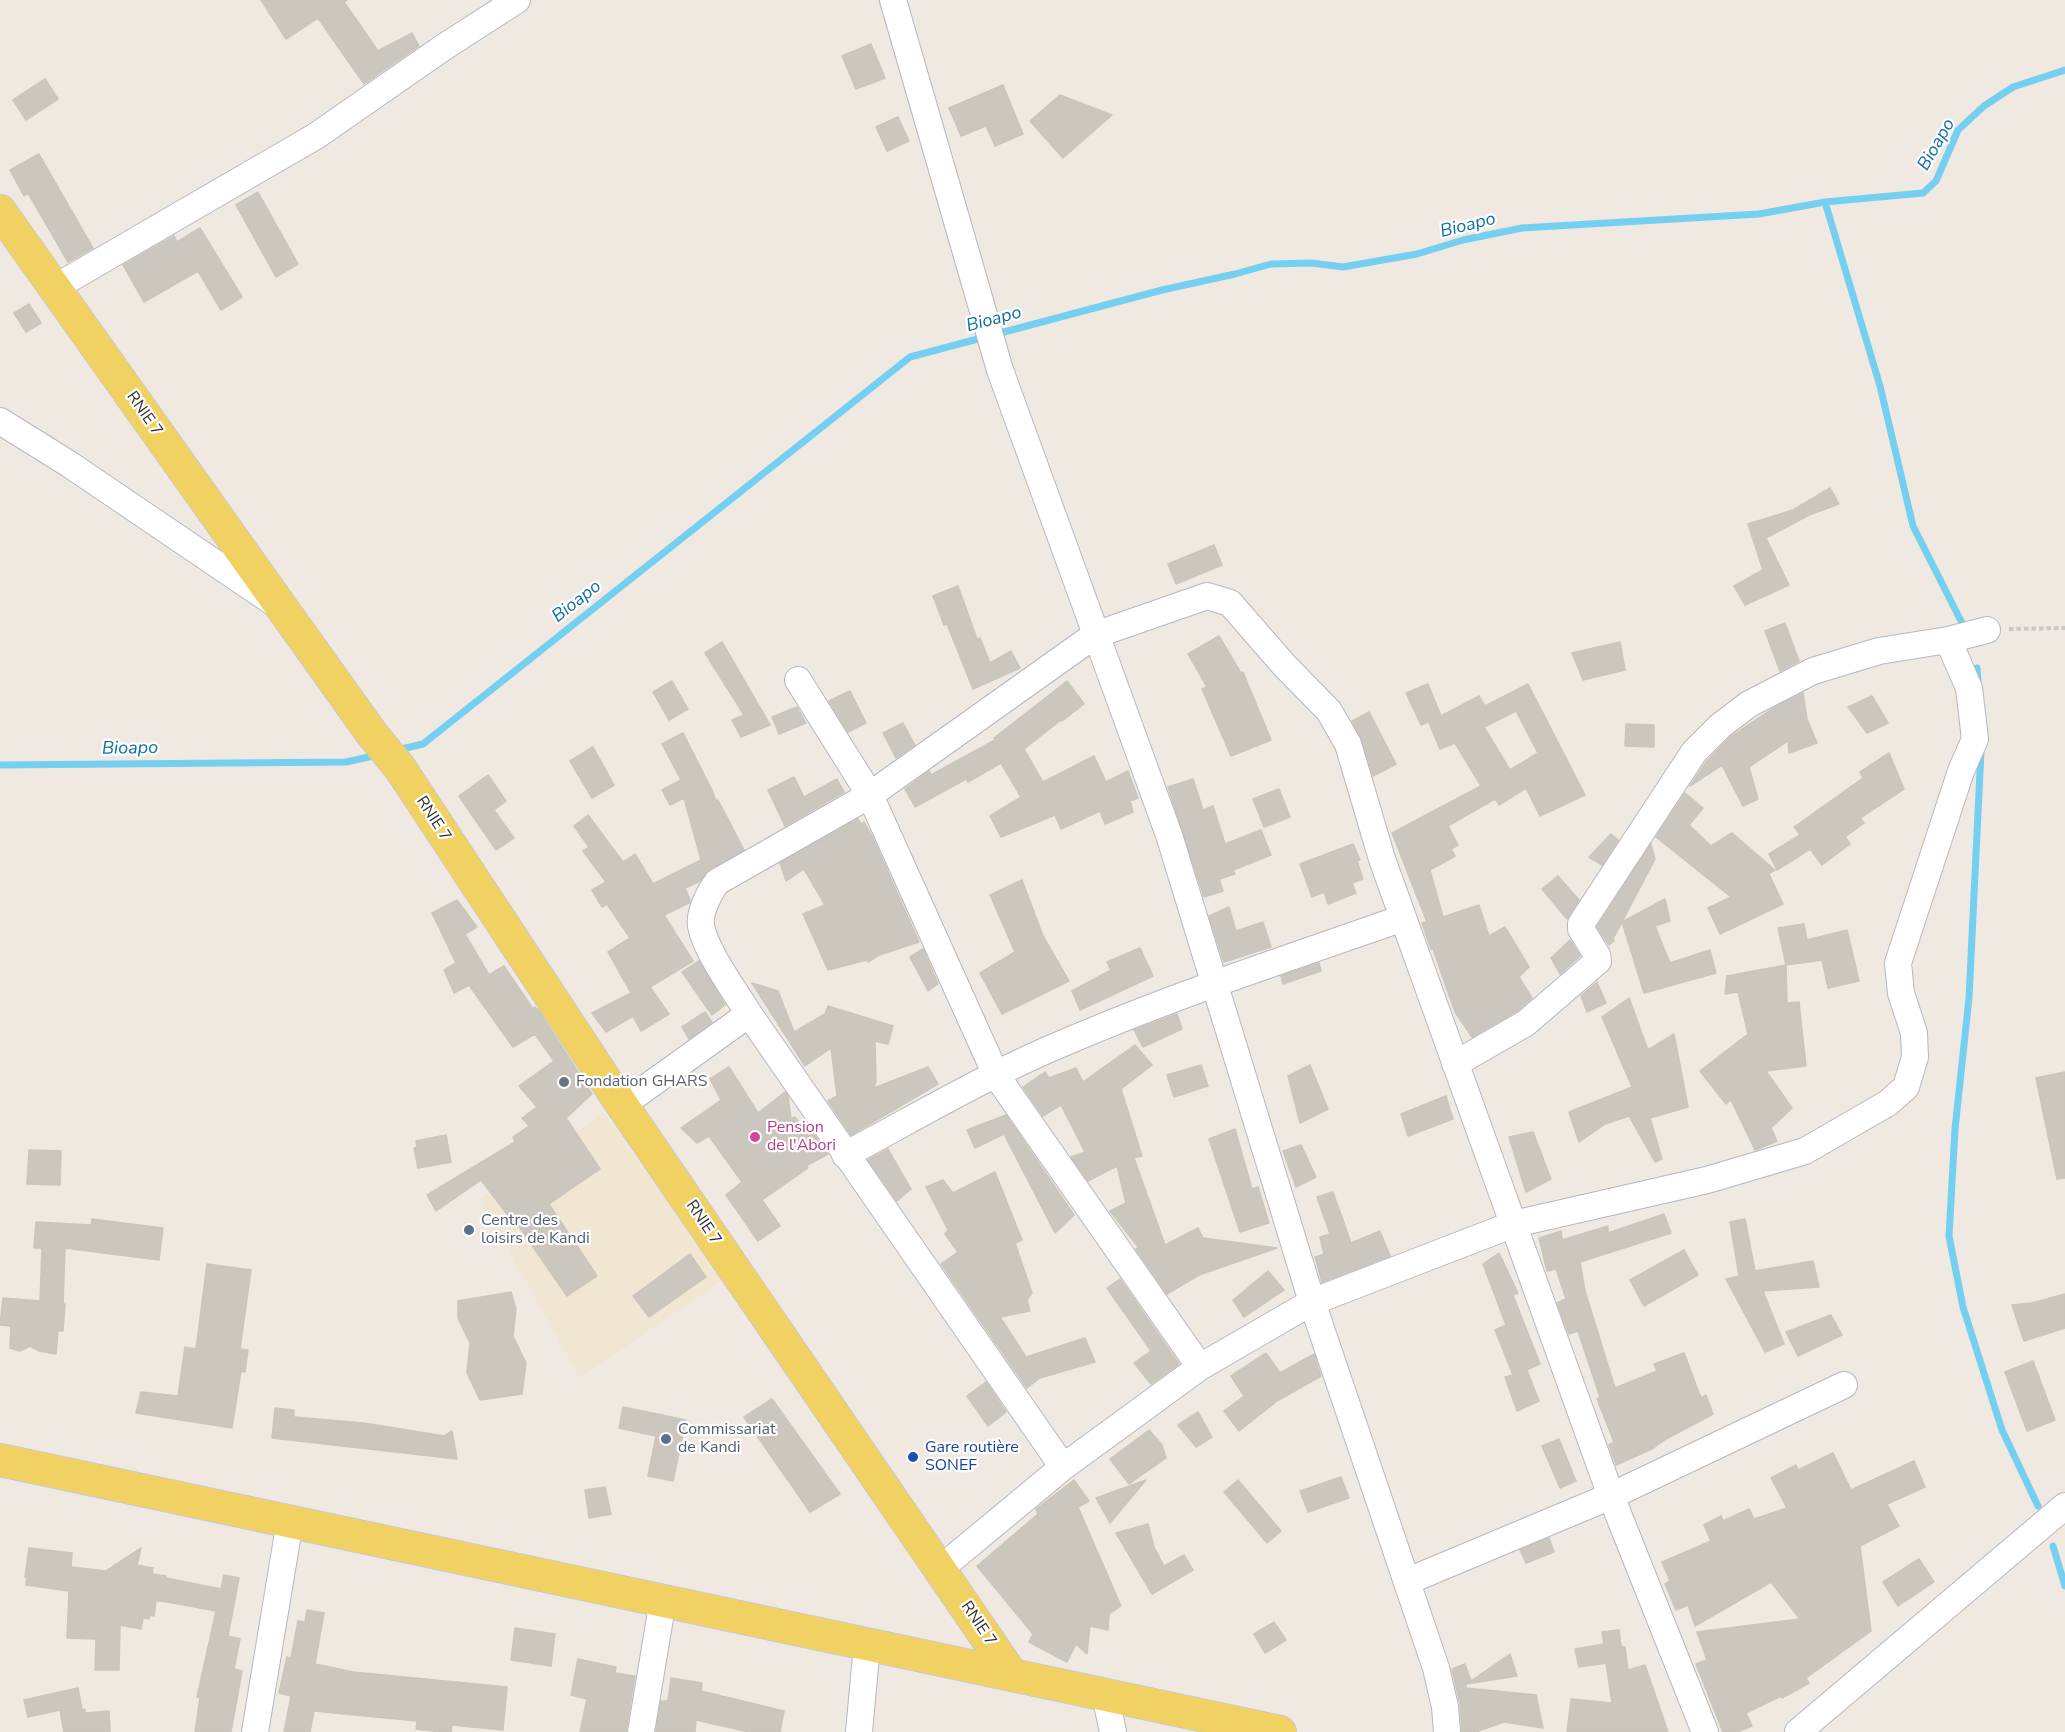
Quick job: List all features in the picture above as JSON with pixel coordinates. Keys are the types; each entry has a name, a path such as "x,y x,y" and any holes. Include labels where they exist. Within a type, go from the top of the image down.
{"main road":[{"name":"RNIE 7","path":"0,212 372,734 400,768 622,1105 1012,1675"},
{"path":"0,1461 1280,1732"}],"street":[{"path":"54,288 316,136 444,47 517,0"},
{"path":"893,0 1000,370 1169,835 1312,1302 1436,1668 1445,1707 1447,1732"},
{"path":"0,421 69,464 282,608"},
{"path":"1063,1467 749,1014 711,952 700,925 710,892 717,882 870,795 1095,635 1207,596 1230,603 1329,711 1348,744 1382,859 1611,1496 1705,1732"},
{"path":"1455,1064 1526,1023 1598,961 1597,954 1581,928 1581,924 1694,752 1720,726 1765,694 1813,670 1879,651 1948,640 1987,630"},
{"path":"940,1569 1063,1467 1200,1367 1312,1302 1514,1224 1707,1180 1805,1151 1888,1103 1906,1087 1915,1057 1914,1033 1901,993 1898,963 1958,779 1975,739 1969,688 1948,640"},
{"path":"798,680 870,795 996,1074 1200,1367"},
{"path":"845,1155 996,1074 1072,1039 1215,983 1403,918"},
{"path":"622,1105 749,1014"},
{"path":"1408,1581 1611,1496 1844,1385"},
{"path":"1798,1732 2065,1506"},
{"path":"255,1732 290,1521"},
{"path":"641,1732 663,1600"},
{"path":"859,1732 867,1645"},
{"path":"1105,1694 1113,1732"}],"path":[{"path":"1987,630 2065,628"}],"shaded area":[{"path":"604,1113 724,1279 580,1378 480,1199"}],"building":[{"path":"261,0 347,0 344,2 378,51 412,33 419,46 364,84 318,18 286,39"},
{"path":"871,44 885,78 856,89 842,56"},
{"path":"45,79 58,99 26,120 13,100"},
{"path":"1003,85 1023,134 995,146 986,126 961,136 949,108"},
{"path":"1060,95 1112,115 1063,158 1030,121"},
{"path":"898,117 909,141 887,151 876,127"},
{"path":"39,154 93,248 68,262 28,193 24,196 10,170"},
{"path":"258,192 298,264 276,277 236,205"},
{"path":"200,228 242,297 221,310 198,271 144,302 123,265 174,236 177,242"},
{"path":"29,304 41,323 26,332 14,313"},
{"path":"1830,488 1839,504 1809,515 1766,538 1789,585 1745,605 1734,586 1763,570 1748,524 1793,510"},
{"path":"1214,545 1222,565 1176,584 1168,564"},
{"path":"958,586 977,639 980,638 990,663 1011,651 1020,668 973,689 933,596"},
{"path":"1785,623 1799,661 1780,671 1765,631"},
{"path":"1219,636 1241,673 1243,672 1271,740 1231,756 1202,689 1207,687 1188,654"},
{"path":"722,642 770,725 741,737 732,720 744,715 705,653"},
{"path":"1620,642 1625,670 1583,680 1572,653"},
{"path":"672,681 688,709 669,720 653,692"},
{"path":"1067,681 1084,704 1024,749 1043,782 1094,756 1106,782 1128,771 1138,798 1130,801 1133,812 1105,824 1100,811 1061,829 1055,815 1001,837 990,816 1021,797 1001,763 968,782 966,779 915,807 905,789 929,771 931,775 995,740 994,738"},
{"path":"1428,684 1441,716 1479,696 1485,706 1528,684 1585,795 1540,816 1526,788 1499,805 1496,800 1493,800 1448,826 1458,845 1451,849 1455,856 1430,870 1443,917 1479,905 1489,936 1505,927 1529,967 1519,977 1532,998 1517,1011 1472,1037 1455,1012 1422,923 1427,922 1392,833 1481,786 1455,743 1440,749 1429,723 1438,718 1421,725 1406,693","holes":["1516,711 1538,753 1510,770 1484,727"]},
{"path":"850,691 866,723 848,732 829,701"},
{"path":"1803,693 1807,719 1817,743 1789,753 1788,741 1749,767 1758,799 1743,806 1722,765 1690,786 1706,762 1730,737 1772,709"},
{"path":"1872,696 1888,723 1867,733 1848,707"},
{"path":"797,707 806,723 779,734 772,717"},
{"path":"1369,712 1396,764 1373,776 1362,740 1352,721"},
{"path":"903,723 915,745 896,758 883,733"},
{"path":"1626,724 1654,725 1654,747 1625,746"},
{"path":"683,733 716,801 718,800 744,850 710,869 700,881 685,888 689,903 664,915 693,961 650,987 669,1014 641,1031 633,1016 606,1032 592,1013 631,993 608,952 630,938 607,904 602,907 592,890 606,882 583,851 589,847 574,826 588,815 623,862 635,854 653,884 701,860 684,798 670,805 662,790 681,780 662,744"},
{"path":"593,747 614,785 592,798 570,761"},
{"path":"1889,753 1904,789 1860,818 1864,823 1845,837 1850,844 1822,865 1810,849 1777,870 1769,854 1800,835 1794,827 1863,778 1860,772"},
{"path":"488,775 506,801 494,810 514,838 496,850 459,796"},
{"path":"794,777 804,797 837,779 844,792 785,826 768,790"},
{"path":"1193,779 1203,810 1213,806 1225,844 1261,830 1271,855 1233,870 1235,874 1219,879 1223,891 1204,897 1168,787"},
{"path":"1279,789 1290,817 1264,827 1253,799"},
{"path":"1685,793 1703,808 1689,825 1711,846 1732,833 1775,870 1769,874 1783,904 1720,934 1708,908 1731,897 1656,837"},
{"path":"858,819 861,824 864,822 872,836 919,942 879,955 868,962 867,960 828,970 803,914 825,905 804,869 786,881 780,863"},
{"path":"1611,834 1618,840 1602,865 1589,857"},
{"path":"1353,844 1360,860 1357,861 1363,879 1352,883 1356,893 1328,904 1324,892 1312,897 1300,864"},
{"path":"1651,844 1655,859 1614,941 1609,945 1597,927"},
{"path":"1558,876 1579,900 1567,919 1542,889"},
{"path":"1022,880 1043,936 1069,981 1002,1014 980,973 1015,952 990,895"},
{"path":"1665,899 1670,921 1655,926 1670,963 1710,950 1716,973 1644,993 1622,922"},
{"path":"457,900 477,927 465,934 489,975 504,966 533,1009 535,1007 539,1011 592,1094 566,1118 600,1169 549,1204 597,1276 567,1296 518,1225 516,1226 481,1180 436,1211 427,1195 515,1142 513,1137 529,1126 522,1118 537,1107 519,1086 554,1061 535,1034 513,1047 469,985 454,993 444,970 456,963 432,913"},
{"path":"1229,907 1236,931 1263,922 1271,947 1224,962 1209,916"},
{"path":"1804,924 1807,940 1847,930 1859,981 1828,988 1822,960 1786,965 1778,928"},
{"path":"1570,940 1580,956 1560,974 1551,958"},
{"path":"1140,948 1153,976 1080,1010 1072,991 1111,970 1107,962"},
{"path":"923,949 938,984 928,991 910,957"},
{"path":"699,961 725,1005 712,1015 682,972"},
{"path":"1319,963 1321,971 1283,984 1281,976"},
{"path":"1786,965 1787,1003 1799,1002 1806,1066 1766,1071 1792,1108 1771,1128 1777,1141 1755,1150 1731,1100 1726,1104 1700,1071 1748,1034 1738,992 1725,994 1727,976"},
{"path":"1597,982 1606,1003 1587,1012 1581,996"},
{"path":"752,983 778,991 794,1032 825,1014 828,1006 893,1026 888,1044 875,1041 876,1081 874,1088 928,1067 938,1084 851,1135 828,1101 837,1096 831,1048 805,1066"},
{"path":"1629,998 1648,1050 1674,1034 1688,1107 1650,1118 1662,1159 1655,1162 1629,1116 1605,1124 1579,1142 1569,1112 1632,1087 1602,1017"},
{"path":"705,1012 712,1022 689,1039 682,1027"},
{"path":"1177,1014 1182,1029 1143,1047 1134,1030"},
{"path":"1135,1045 1152,1065 1121,1089 1142,1156 1134,1158 1165,1245 1198,1228 1203,1238 1277,1248 1199,1275 1167,1294 1136,1249 1138,1247 1110,1211 1126,1203 1117,1166 1088,1181 1071,1157 1085,1152 1061,1105 1043,1116 1023,1087 1045,1072 1049,1078 1076,1068 1083,1082"},
{"path":"1201,1065 1208,1086 1174,1097 1167,1075"},
{"path":"1310,1065 1328,1109 1300,1123 1288,1076"},
{"path":"729,1067 758,1113 785,1092 788,1096 791,1119 795,1117 808,1136 813,1133 828,1154 806,1166 808,1168 762,1200 780,1226 758,1241 726,1195 742,1182 709,1136 697,1143 681,1128 721,1100 710,1079"},
{"path":"2065,1072 2065,1178 2057,1179 2036,1078"},
{"path":"1446,1096 1453,1119 1408,1136 1401,1114"},
{"path":"1006,1115 1074,1215 1055,1233 1004,1134 975,1148 967,1130"},
{"path":"1235,1129 1252,1189 1258,1187 1269,1223 1240,1232 1209,1139"},
{"path":"1533,1132 1551,1179 1526,1192 1509,1137"},
{"path":"446,1135 451,1162 418,1168 414,1148 417,1147 416,1141"},
{"path":"1301,1145 1316,1177 1296,1187 1283,1151"},
{"path":"888,1149 911,1189 897,1201 868,1160"},
{"path":"29,1150 61,1151 60,1185 27,1184"},
{"path":"995,1172 1022,1240 1015,1243 1032,1293 1027,1300 1030,1311 1000,1317 1026,1357 1085,1338 1095,1362 1040,1378 1027,1388 941,1264 958,1252 945,1234 948,1230 926,1187 943,1180 953,1193"},
{"path":"1333,1192 1351,1243 1380,1231 1390,1256 1322,1282 1315,1257 1324,1254 1320,1237 1330,1234 1317,1197"},
{"path":"1664,1214 1671,1233 1580,1262 1585,1291 1615,1388 1657,1371 1654,1364 1684,1353 1701,1398 1706,1395 1713,1414 1652,1449 1616,1465 1609,1445 1614,1442 1597,1399 1600,1397 1578,1331 1569,1334 1557,1303 1566,1299 1556,1269 1547,1271 1539,1238 1561,1231 1562,1240 1608,1226 1608,1233"},
{"path":"92,1219 163,1228 159,1260 65,1248 63,1331 58,1331 56,1354 39,1351 30,1346 20,1351 10,1348 11,1326 0,1325 3,1298 40,1301 42,1248 34,1248 36,1222 91,1225"},
{"path":"1745,1219 1755,1271 1813,1261 1819,1287 1763,1291 1784,1344 1765,1352 1726,1279 1739,1276 1730,1222"},
{"path":"1684,1250 1698,1275 1644,1306 1630,1280"},
{"path":"1499,1253 1518,1293 1513,1295 1540,1364 1524,1371 1527,1370 1539,1401 1517,1411 1505,1377 1513,1375 1495,1330 1506,1325 1483,1264"},
{"path":"690,1254 706,1277 649,1317 633,1296"},
{"path":"207,1264 251,1270 240,1349 248,1350 245,1372 241,1371 232,1428 136,1413 141,1392 178,1396 185,1347 196,1349"},
{"path":"1268,1271 1284,1290 1244,1317 1233,1300"},
{"path":"1120,1279 1179,1364 1151,1384 1134,1363 1151,1351 1107,1288"},
{"path":"511,1292 516,1309 513,1336 526,1363 522,1394 480,1400 467,1373 470,1343 458,1318 458,1301"},
{"path":"2065,1294 2065,1328 2024,1341 2012,1305 2032,1303"},
{"path":"1831,1315 1842,1335 1798,1356 1786,1332"},
{"path":"1266,1353 1280,1373 1314,1354 1321,1376 1277,1401 1239,1431 1224,1411 1244,1396 1231,1376"},
{"path":"2033,1361 2055,1420 2027,1431 2005,1372"},
{"path":"986,1382 1006,1412 988,1426 967,1396"},
{"path":"772,1399 840,1494 810,1512 744,1417"},
{"path":"623,1407 686,1420 673,1481 648,1476 656,1436 619,1428"},
{"path":"275,1408 294,1410 294,1417 364,1423 444,1436 452,1431 457,1459 272,1438"},
{"path":"1198,1412 1212,1437 1196,1447 1178,1425"},
{"path":"1149,1430 1162,1445 1166,1458 1129,1484 1110,1459"},
{"path":"1559,1439 1576,1481 1560,1488 1542,1446"},
{"path":"1833,1453 1851,1490 1914,1461 1925,1487 1887,1504 1899,1526 1860,1546 1871,1631 1806,1678 1809,1683 1782,1698 1781,1696 1746,1713 1752,1726 1737,1732 1723,1732 1696,1664 1707,1660 1697,1632 1800,1619 1771,1582 1695,1626 1688,1605 1676,1610 1665,1584 1670,1581 1662,1562 1711,1541 1704,1525 1721,1516 1723,1521 1749,1509 1754,1519 1787,1508 1771,1478 1796,1465 1798,1470"},
{"path":"1341,1477 1349,1498 1308,1512 1300,1491"},
{"path":"1074,1480 1089,1501 1078,1507 1121,1606 1109,1614 1108,1630 1090,1626 1087,1654 1076,1644 1067,1662 1029,1642 1033,1634 977,1566 1038,1514 1036,1509"},
{"path":"1146,1480 1110,1523 1096,1498"},
{"path":"1238,1480 1281,1531 1267,1543 1224,1492"},
{"path":"605,1487 611,1514 589,1518 585,1490"},
{"path":"1148,1524 1154,1547 1164,1566 1184,1555 1193,1570 1152,1594 1116,1533"},
{"path":"1549,1538 1554,1552 1526,1563 1520,1550"},
{"path":"29,1548 72,1553 71,1567 106,1571 141,1548 137,1565 153,1568 152,1574 221,1589 224,1575 239,1578 228,1636 240,1639 234,1669 242,1671 231,1732 195,1732 200,1698 197,1697 216,1611 156,1601 154,1616 150,1615 149,1619 143,1618 141,1629 120,1625 119,1670 95,1670 96,1639 67,1638 69,1591 26,1585"},
{"path":"1919,1559 1934,1582 1898,1606 1883,1582"},
{"path":"307,1610 324,1613 315,1664 353,1672 507,1687 503,1730 452,1725 451,1732 441,1732 416,1729 417,1721 314,1711 310,1732 284,1732 291,1696 279,1693 287,1657 291,1658 298,1621 305,1622"},
{"path":"1274,1622 1286,1640 1265,1653 1254,1634"},
{"path":"515,1628 555,1634 551,1666 511,1660"},
{"path":"1619,1630 1621,1646 1625,1647 1628,1670 1645,1665 1668,1732 1567,1732 1571,1699 1612,1703 1606,1663 1579,1667 1575,1649 1604,1644 1602,1632"},
{"path":"1510,1654 1517,1676 1466,1684 1466,1688 1536,1695 1543,1728 1504,1722 1476,1732 1462,1732 1460,1704 1452,1669 1465,1664 1471,1681"},
{"path":"578,1659 616,1667 615,1673 635,1676 626,1732 580,1732 587,1699 571,1695"},
{"path":"671,1678 702,1683 701,1691 784,1711 780,1732 749,1732 696,1720 695,1732 656,1732 661,1701 668,1701"},
{"path":"78,1688 82,1710 85,1709 85,1713 109,1711 110,1732 64,1732 60,1710 28,1717 24,1700"}],"waterway":[{"name":"Bioapo","path":"397,750 423,744 910,357 1162,290 1271,264 1312,263 1343,267 1417,254 1463,240 1522,228 1759,214 1825,202 1923,193 1936,181 1958,130 1984,106 2013,87 2065,70"},
{"path":"1825,202 1880,386 1913,526 1964,627"},
{"path":"1977,668 1978,683"},
{"path":"1981,751 1969,998 1955,1129 1949,1236 1963,1307 2002,1430 2038,1506"},
{"name":"Bioapo","path":"0,765 346,762 378,755"},
{"path":"2053,1546 2065,1586"}],"place":[{"name":"Fondation GHARS","path":"564,1082"},
{"name":"Pension de l'Abori","path":"755,1137"},
{"name":"Centre des loisirs de Kandi","path":"469,1230"},
{"name":"Commissariat de Kandi","path":"666,1439"},
{"name":"Gare routière SONEF","path":"913,1457"}]}
